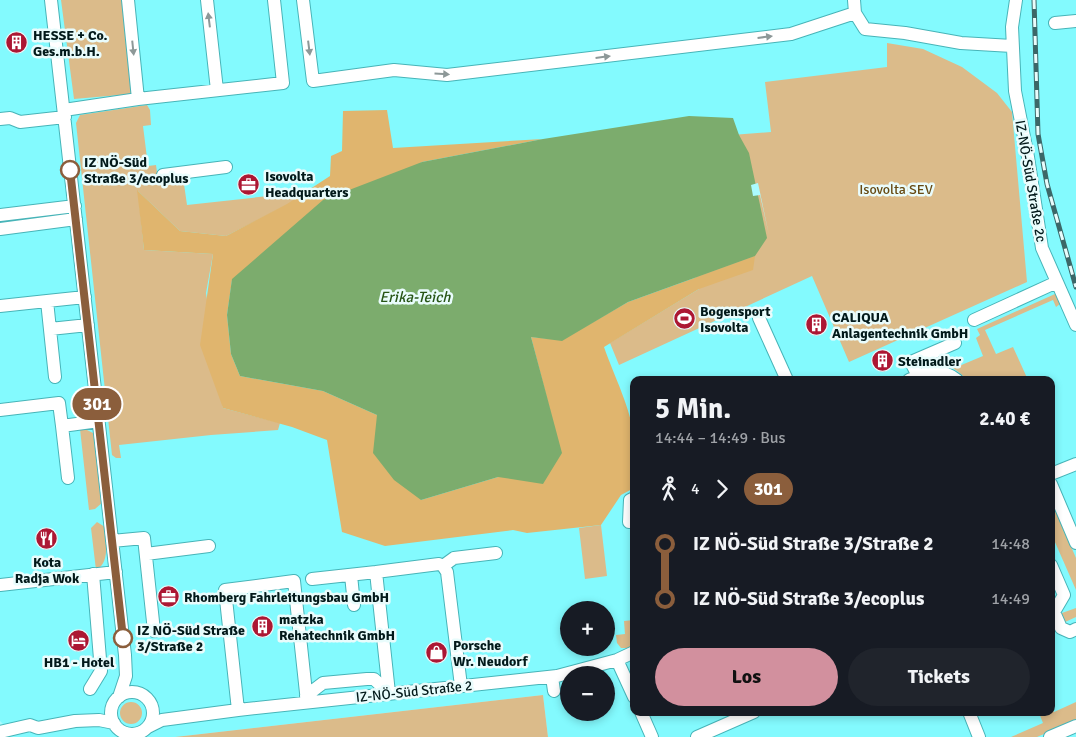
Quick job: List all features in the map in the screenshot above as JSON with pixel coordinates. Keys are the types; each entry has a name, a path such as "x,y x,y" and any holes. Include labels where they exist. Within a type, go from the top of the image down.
{"street":[{"path":"51,0 125,655 126,676 111,716 118,729 126,735 144,732 152,721 152,716 150,704 141,694 125,655"},
{"path":"128,0 138,99"},
{"path":"207,0 217,90"},
{"path":"0,119 10,118 20,122 138,99 283,83 274,0"},
{"path":"303,0 313,81 394,70 447,75 791,34 855,13"},
{"path":"854,0 855,13 864,29 905,33 961,43 1012,46"},
{"name":"IZ-NÖ-Süd Straße 2c","path":"1016,0 1012,27 1015,91 1028,157 1042,248 1076,325"},
{"path":"1055,23 1076,20"},
{"path":"163,175 226,168"},
{"path":"0,214 75,206"},
{"path":"0,229 76,219"},
{"path":"974,320 1057,282"},
{"path":"0,306 85,297"},
{"path":"47,301 55,377"},
{"path":"759,318 785,376"},
{"path":"50,329 88,325"},
{"path":"913,376 911,362 955,344"},
{"path":"918,376 929,371 947,373 952,376"},
{"path":"0,410 59,403 68,478"},
{"path":"62,426 99,421"},
{"path":"1055,472 1076,464"},
{"path":"1055,493 1076,543"},
{"path":"630,500 630,522"},
{"path":"112,541 144,538 154,631"},
{"path":"146,554 209,546"},
{"path":"443,566 454,558 496,553"},
{"path":"312,579 439,564 443,566 447,572 461,686"},
{"path":"0,585 116,572"},
{"path":"376,572 388,693"},
{"path":"90,688 101,671 93,574"},
{"path":"1055,574 1064,595 1055,610"},
{"path":"350,575 354,605"},
{"path":"238,710 225,590 294,581 306,699"},
{"path":"1056,630 1070,632 1076,629"},
{"name":"IZ-NÖ-Süd Straße 2","path":"144,732 162,720 306,699 388,693 552,676 617,660 630,654"},
{"path":"617,660 630,688"},
{"path":"552,676 554,691"},
{"path":"0,732 30,725 34,733 102,711 116,700 132,692 141,694"},
{"name":"IZ-NÖ-Süd Straße 2","path":"150,704 166,711 192,716"},
{"path":"642,716 652,737"},
{"path":"697,737 745,716"},
{"path":"971,716 980,737"},
{"path":"75,721 99,720 114,723"},
{"path":"1050,737 1064,734 1076,726"}],"shaded area":[{"path":"0,0 1076,0 1076,737 548,737 543,695 175,737 8,737 4,725 0,721"},
{"path":"387,110 393,148 543,139 422,162 232,280 227,315 231,354 240,376 323,391 377,415 421,500 498,477 561,453 531,337 562,340 628,302 755,256 753,270 699,289 604,347 630,419 630,490 621,495 601,525 527,533 513,530 385,546 342,532 327,440 292,427 223,408 200,345 213,254 144,250 137,190 180,231 226,236 287,204 330,176 331,156 342,151 343,111"}],"green space":[{"path":"61,0 125,0 134,86 131,94 74,99"},
{"name":"Isovolta SEV","path":"887,43 923,49 962,67 997,93 1012,112 1027,282 849,362 812,276 619,365 610,343 699,289 654,141 771,132 765,82 887,67"},
{"path":"147,105 150,110 151,125 143,126 148,166 156,165 158,179 183,177 187,205 314,191 226,236 180,231 138,191 144,250 213,254 206,293 223,408 280,423 278,430 119,445 121,458 116,458 112,455 76,123 80,115"},
{"path":"1055,294 1060,295 1060,304 1056,307 1053,300 985,330 996,354 1013,347 1026,376 962,376 949,367 939,365 928,366 926,361 935,360 959,366 983,356 976,338 980,335 977,329"},
{"path":"80,429 85,429 95,434 103,502 95,509 89,510"},
{"path":"1055,509 1076,558 1076,590 1055,542"},
{"path":"97,522 105,527 106,551 104,562 96,570 91,528"},
{"path":"601,525 607,576 585,579 579,528"},
{"path":"1076,608 1076,617 1063,623 1060,619 1062,613"},
{"path":"630,620 630,647 621,648 617,643 616,635 625,634 624,621"},
{"path":"543,695 548,737 175,737"},
{"path":"131,702 139,705 142,713 139,721 131,724 123,721 120,713 123,705"},
{"path":"1076,702 1076,720 1037,737 1011,737 1043,723 1040,716 1055,716 1055,712"}],"water":[{"name":"Erika-Teich","path":"689,116 733,118 739,135 749,153 767,238 755,256 628,302 562,341 531,337 562,453 543,484 498,477 421,500 394,480 373,453 377,415 323,391 240,376 231,354 227,315 232,279 323,200 422,162 543,139"}],"pier":[{"path":"758,183 769,235 760,195 753,196 751,185"}],"railway":[{"path":"1034,0 1038,134 1047,184 1076,287"}],"bus line":[{"name":"301","path":"70,170 123,638"}],"place":[{"name":"HESSE + Co. Ges.m.b.H.","path":"17,43"},
{"name":"IZ NÖ-Süd Straße 3/ecoplus","path":"70,170"},
{"name":"Isovolta Headquarters","path":"249,184"},
{"name":"Bogensport Isovolta","path":"684,319"},
{"name":"CALIQUA Anlagentechnik GmbH","path":"816,325"},
{"name":"Steinadler","path":"882,361"},
{"name":"Kota Radja Wok","path":"47,539"},
{"name":"Rhomberg Fahrleitungsbau GmbH","path":"168,597"},
{"name":"matzka Rehatechnik GmbH","path":"263,627"},
{"name":"IZ NÖ-Süd Straße 3/Straße 2","path":"123,638"},
{"name":"HB1 - Hotel","path":"79,640"},
{"name":"Porsche Wr. Neudorf","path":"437,653"}]}
